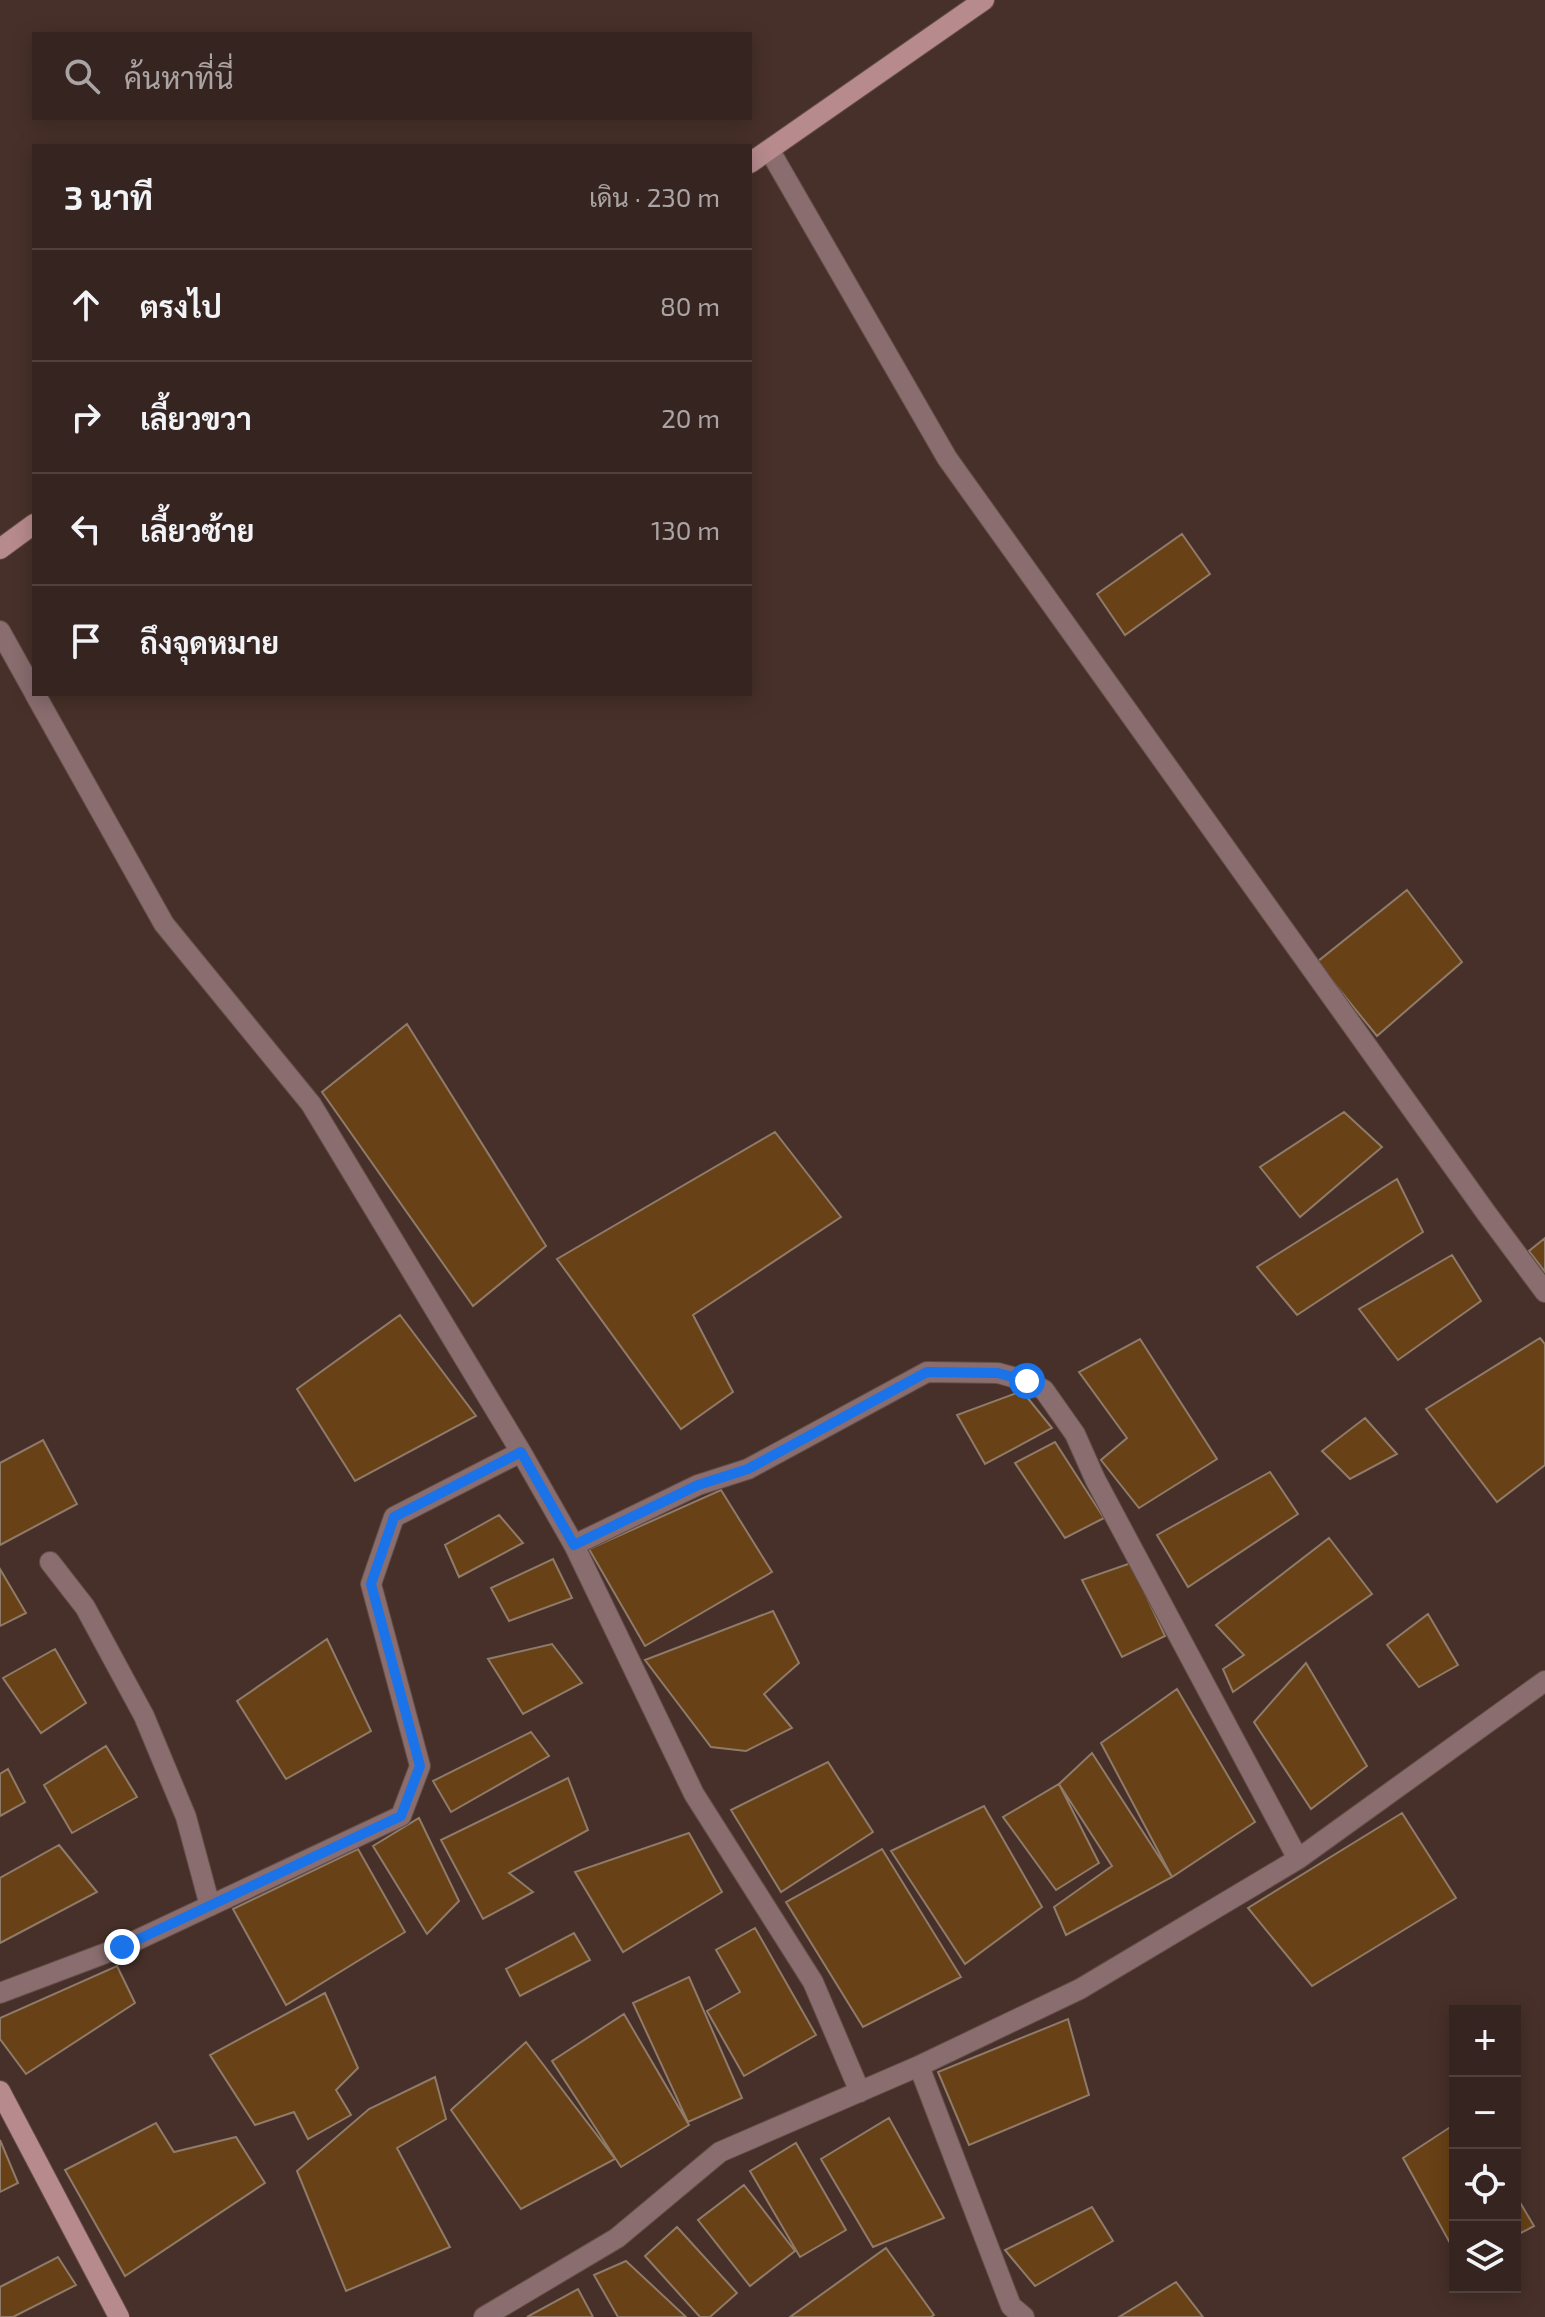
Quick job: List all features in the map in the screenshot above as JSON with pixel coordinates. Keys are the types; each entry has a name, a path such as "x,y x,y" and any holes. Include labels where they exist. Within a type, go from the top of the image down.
{"street":[{"path":"752,162 984,0"},
{"path":"770,151 947,458 1545,1292"},
{"path":"0,549 32,525"},
{"path":"0,631 32,688"},
{"path":"37,696 164,924 311,1104 521,1452 574,1545 694,1794 813,1982 860,2092"},
{"path":"574,1545 698,1485 748,1469 927,1372 998,1373 1027,1381 1044,1390 1075,1434 1103,1493 1298,1859"},
{"path":"0,1993 122,1947 401,1816 420,1766 371,1584 394,1517 521,1452"},
{"path":"50,1562 85,1607 144,1716 186,1817 210,1906"},
{"path":"484,2317 617,2238 720,2152 919,2066 1080,1989 1298,1859 1545,1681"},
{"path":"919,2066 1011,2306 1024,2317"},
{"path":"0,2091 119,2317"}],"building":[{"path":"1182,534 1210,574 1125,635 1097,594"},
{"path":"1407,890 1462,962 1377,1036 1317,962"},
{"path":"407,1024 546,1246 473,1306 322,1092"},
{"path":"1344,1112 1382,1147 1300,1217 1260,1167"},
{"path":"775,1132 841,1217 693,1315 733,1392 681,1429 557,1259"},
{"path":"1397,1179 1423,1232 1297,1315 1257,1267"},
{"path":"1545,1238 1545,1272 1529,1251"},
{"path":"1452,1255 1481,1301 1398,1360 1359,1309"},
{"path":"400,1315 476,1416 355,1481 297,1389"},
{"path":"1540,1338 1545,1344 1545,1465 1497,1502 1426,1409"},
{"path":"1140,1339 1217,1459 1139,1508 1101,1460 1127,1438 1079,1372"},
{"path":"1022,1391 1052,1428 985,1464 957,1415"},
{"path":"1365,1418 1397,1454 1350,1479 1322,1451"},
{"path":"43,1440 77,1504 0,1545 0,1463"},
{"path":"1055,1442 1104,1518 1065,1538 1015,1463"},
{"path":"1270,1472 1298,1514 1188,1587 1157,1535"},
{"path":"721,1490 772,1572 645,1646 589,1549"},
{"path":"499,1515 523,1543 459,1577 445,1545"},
{"path":"1329,1538 1372,1594 1233,1692 1223,1669 1244,1655 1216,1625"},
{"path":"553,1559 572,1598 509,1621 491,1588"},
{"path":"1131,1563 1165,1636 1122,1657 1082,1580"},
{"path":"0,1569 26,1613 0,1626"},
{"path":"773,1611 799,1663 764,1694 792,1728 746,1751 711,1747 645,1660"},
{"path":"1428,1614 1458,1665 1419,1687 1387,1645"},
{"path":"327,1639 371,1731 286,1779 237,1701"},
{"path":"552,1644 582,1683 523,1714 488,1659"},
{"path":"55,1649 86,1703 41,1733 3,1678"},
{"path":"1306,1663 1367,1766 1311,1809 1254,1722"},
{"path":"1177,1689 1255,1822 1172,1877 1101,1743"},
{"path":"531,1732 549,1756 451,1812 433,1781"},
{"path":"106,1746 137,1797 72,1833 44,1785"},
{"path":"1092,1753 1172,1877 1066,1935 1054,1907 1112,1866 1059,1784"},
{"path":"828,1762 873,1832 781,1892 731,1810"},
{"path":"8,1769 25,1802 0,1816 0,1774"},
{"path":"568,1778 588,1830 509,1873 533,1892 483,1919 441,1840"},
{"path":"1059,1784 1099,1863 1056,1890 1003,1817"},
{"path":"984,1806 1042,1907 965,1964 891,1851"},
{"path":"1402,1813 1456,1898 1312,1986 1248,1908"},
{"path":"419,1818 459,1901 427,1934 373,1846"},
{"path":"689,1833 722,1892 623,1952 575,1872"},
{"path":"59,1845 97,1892 0,1943 0,1878"},
{"path":"358,1849 405,1932 286,2005 233,1909"},
{"path":"882,1849 961,1977 863,2027 786,1902"},
{"path":"755,1928 816,2035 744,2076 707,2011 740,1992 716,1950"},
{"path":"574,1933 590,1960 520,1996 506,1969"},
{"path":"117,1966 135,2003 26,2074 0,2039 0,2018"},
{"path":"689,1977 742,2098 688,2122 633,2003"},
{"path":"325,1993 358,2068 336,2090 351,2115 308,2139 294,2112 255,2125 210,2055"},
{"path":"624,2014 689,2125 621,2167 552,2061"},
{"path":"1068,2019 1089,2095 969,2145 938,2072"},
{"path":"526,2042 615,2159 521,2209 451,2110"},
{"path":"435,2077 446,2119 397,2148 450,2247 346,2291 297,2171 369,2109"},
{"path":"889,2118 944,2218 873,2247 821,2159"},
{"path":"156,2123 174,2152 236,2137 265,2183 125,2276 65,2170"},
{"path":"1449,2128 1449,2241 1403,2158"},
{"path":"0,2140 18,2183 0,2192"},
{"path":"796,2143 846,2230 800,2257 750,2171"},
{"path":"744,2185 795,2251 750,2286 698,2220"},
{"path":"1521,2204 1534,2226 1521,2233"},
{"path":"1092,2207 1113,2241 1035,2286 1005,2250"},
{"path":"677,2227 737,2293 710,2317 700,2317 645,2256"},
{"path":"886,2248 934,2315 790,2317"},
{"path":"58,2257 76,2285 13,2317 0,2317 0,2287"},
{"path":"626,2261 686,2317 618,2317 594,2275"},
{"path":"1176,2282 1203,2317 1119,2317"},
{"path":"578,2289 593,2317 527,2317"}],"route":[{"path":"122,1947 401,1816 420,1766 371,1584 394,1517 521,1452 574,1545 711,1479 733,1476 748,1469 927,1372 998,1373 1027,1381"}]}
